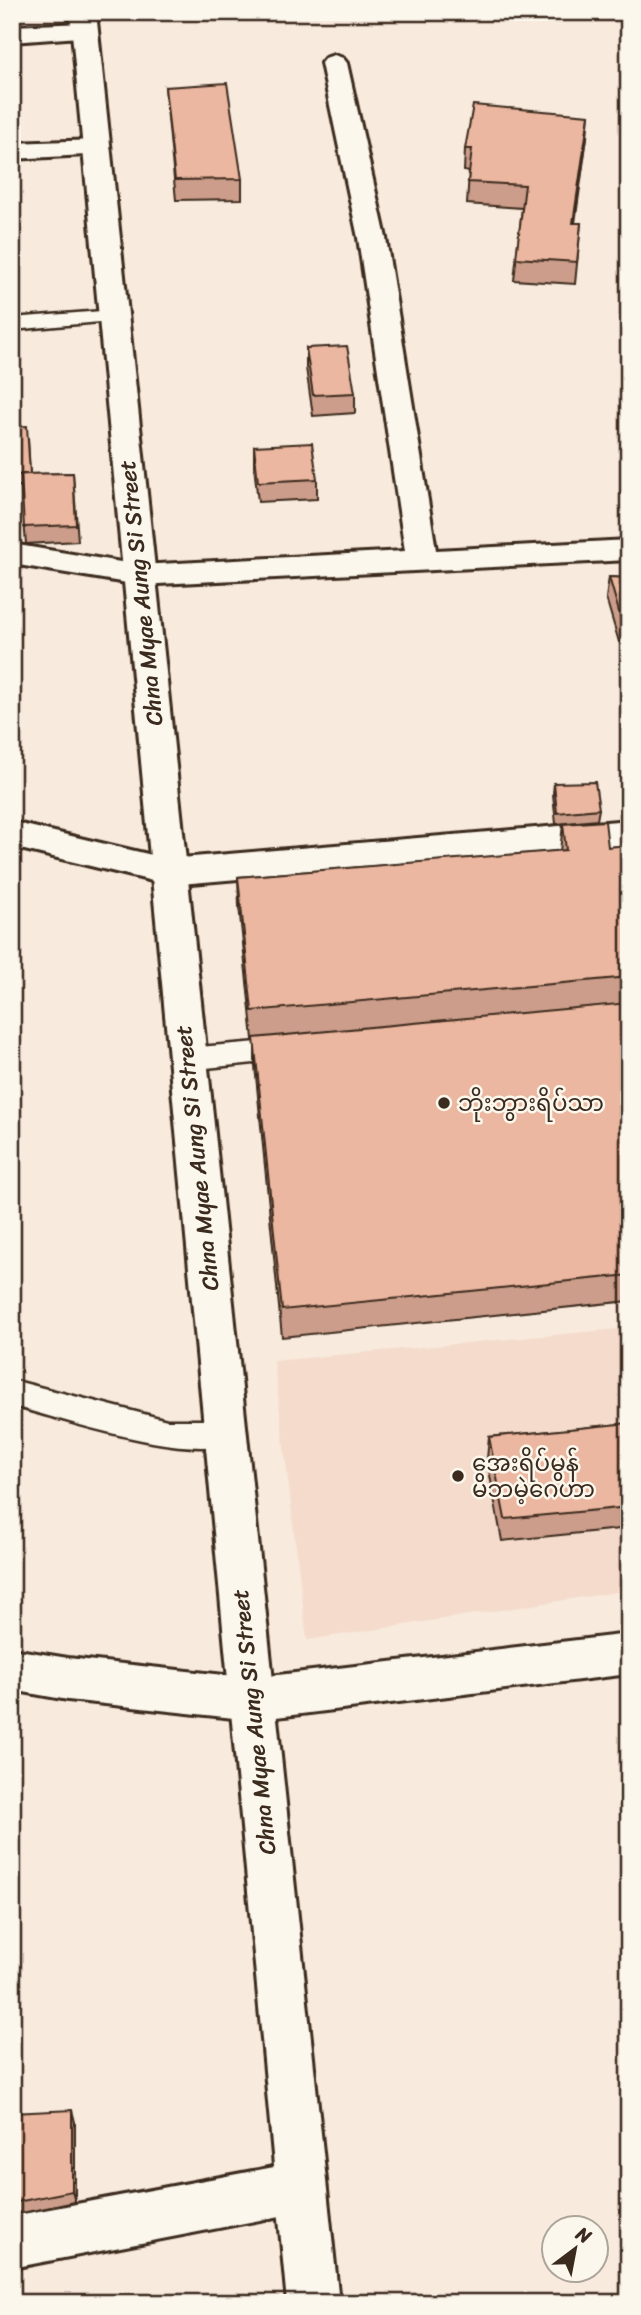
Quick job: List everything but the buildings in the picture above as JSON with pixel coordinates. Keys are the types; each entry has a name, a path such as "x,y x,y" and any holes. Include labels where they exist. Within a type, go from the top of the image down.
{"street":[{"path":"12,34 84,22"},
{"name":"Chna Myae Aung Si Street","path":"84,22 313,2303"},
{"path":"334,63 374,252 422,561"},
{"path":"12,151 96,148"},
{"path":"12,554 139,575 629,550"},
{"path":"12,834 169,872 629,832"},
{"path":"12,1669 68,1679 252,1699 629,1654"},
{"path":"12,2242 301,2187"}],"lane":[{"path":"12,324 115,316"},
{"path":"187,1059 312,1048"},
{"path":"12,1393 167,1433 225,1433"}],"path":[{"path":"624,324 629,339"}],"shaded area":[{"name":"အေးရိပ်မွန် မိဘမဲ့ဂေဟာ","path":"629,1328 629,1590 307,1640 274,1361"}],"place":[{"name":"ဘိုးဘွားရိပ်သာ","path":"444,1103"},
{"name":"အေးရိပ်မွန် မိဘမဲ့ဂေဟာ","path":"458,1476"}]}
